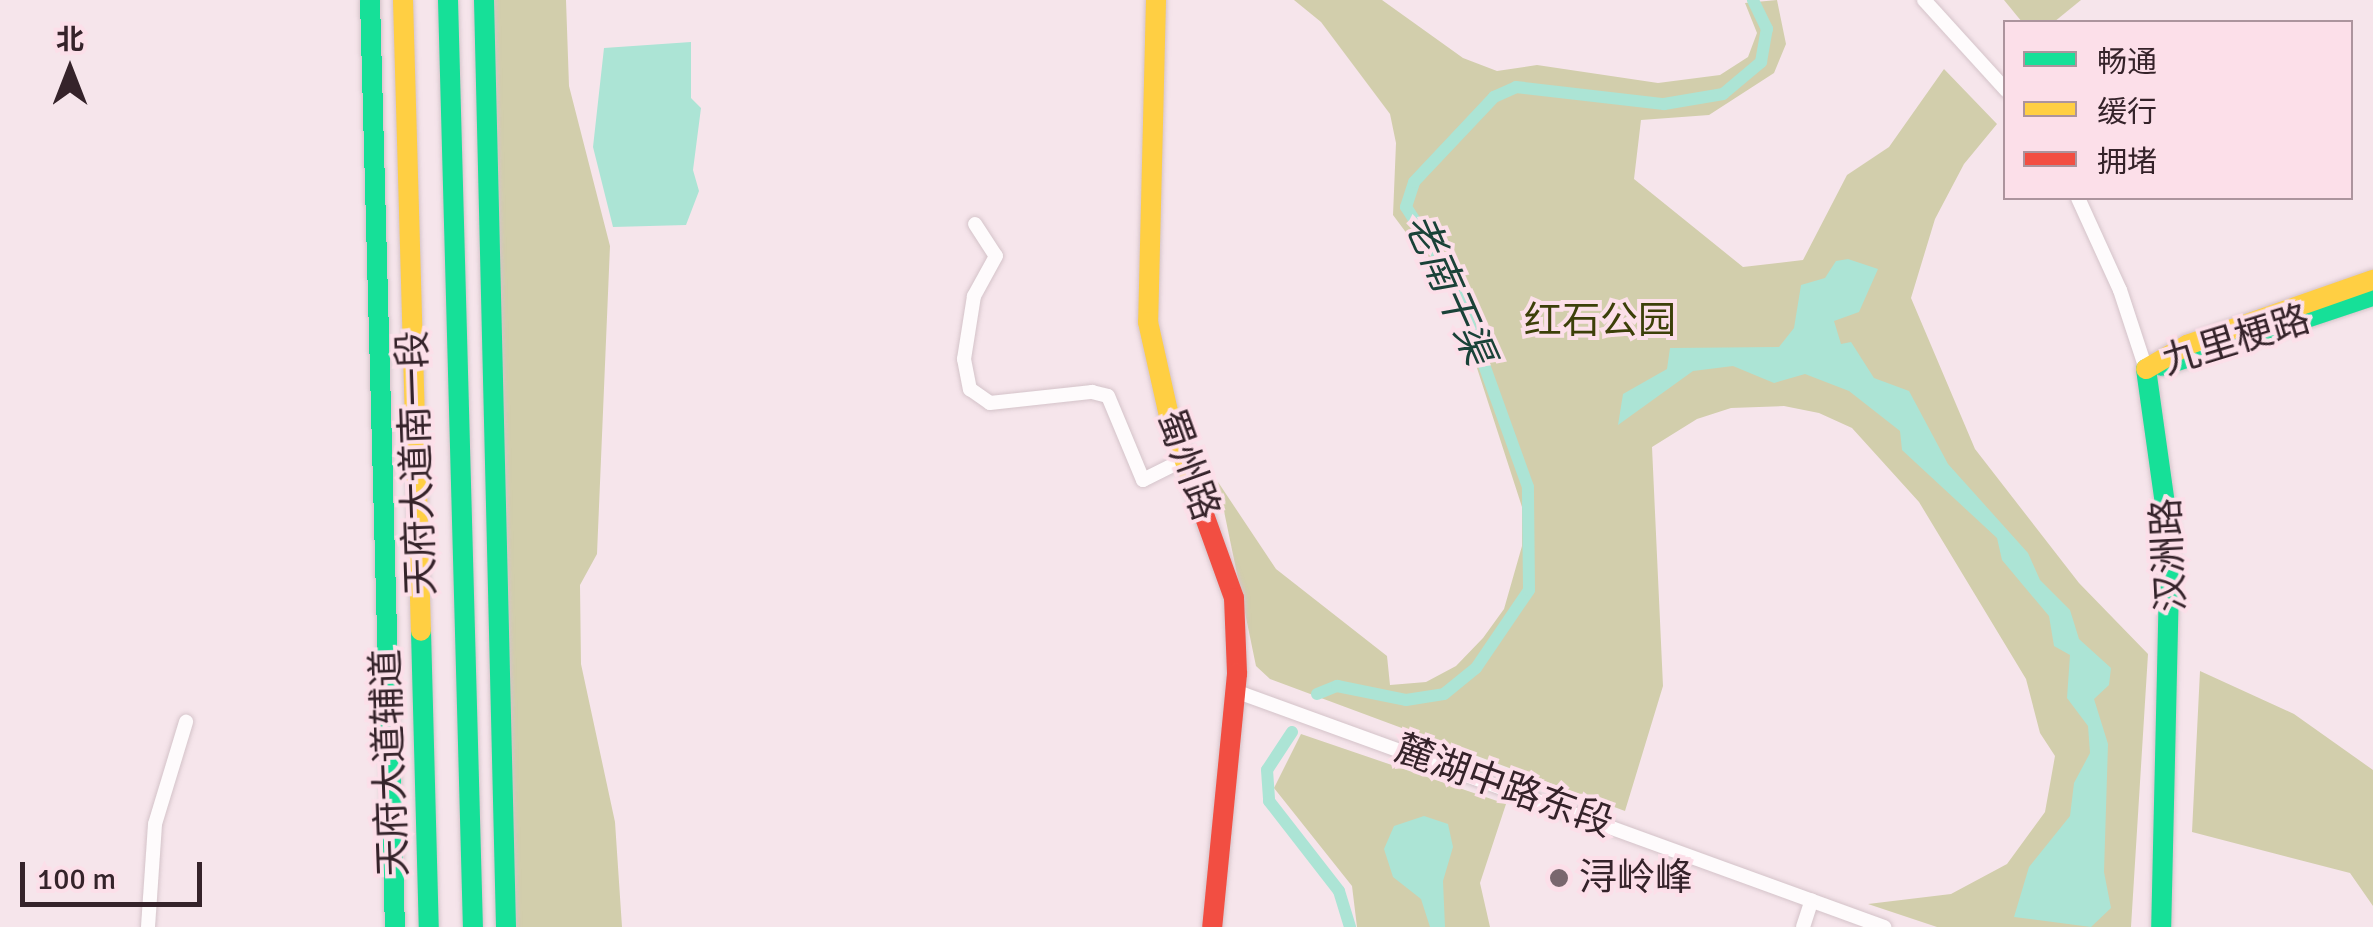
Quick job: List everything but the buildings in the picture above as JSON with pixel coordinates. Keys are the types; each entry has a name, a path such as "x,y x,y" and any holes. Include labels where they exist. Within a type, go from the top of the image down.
{"main road":[{"name":"天府大道辅道","path":"370,0 394,927"},
{"name":"天府大道南一段","path":"403,0 429,927"},
{"name":"天府大道南一段","path":"448,0 473,927"},
{"path":"484,0 506,927"},
{"name":"蜀州路","path":"1156,0 1146,300 1156,368 1234,598 1236,691 1212,927"},
{"name":"九里梗路","path":"2146,369 2187,345 2373,280"},
{"name":"九里梗路","path":"2146,369 2194,360 2373,296"},
{"name":"汉洲路","path":"2146,369 2164,469 2170,558 2161,927"}],"street":[{"path":"1924,0 2003,87"},
{"name":"汉洲路","path":"2079,200 2106,254 2146,369"},
{"path":"975,224 996,256 974,296 968,325 964,359 970,389 990,403 1092,392 1108,396 1143,480 1185,459"},
{"name":"麓湖中路东段","path":"1236,691 1884,927"},
{"path":"148,927 155,824 186,722"},
{"path":"1803,927 1812,900"}],"green space":[{"path":"490,0 566,0 569,86 610,246 597,554 580,585 581,664 615,822 622,927 516,927"},
{"name":"红石公园","path":"1294,0 1382,0 1463,58 1497,71 1537,65 1658,83 1720,75 1748,57 1757,33 1745,3 1777,0 1786,44 1774,73 1709,115 1641,120 1634,179 1743,267 1803,260 1847,175 1889,147 1944,69 1997,124 1964,164 1935,219 1911,298 1975,449 2079,583 2148,654 2131,927 1937,927 1868,904 1951,894 2007,864 2045,812 2055,756 2040,733 2026,679 1919,502 1852,428 1819,413 1784,406 1731,408 1697,419 1652,447 1663,686 1625,811 1270,679 1256,666 1218,482 1276,569 1387,656 1390,685 1426,682 1456,666 1483,638 1504,609 1522,546 1522,507 1454,297 1393,215 1396,143 1390,114 1321,22"},
{"path":"2004,0 2081,0 2056,20 2020,20"},
{"path":"2200,671 2294,714 2373,770 2373,906 2350,873 2192,832"},
{"path":"1301,734 1506,804 1480,883 1490,927 1357,927 1352,886 1274,788"}],"shaded area":[{"path":"691,42 691,98 701,108 693,170 699,191 686,225 613,227 593,147 604,48"},
{"path":"1848,259 1878,269 1859,312 1834,321 1841,344 1851,342 1874,378 1909,391 1948,464 2028,553 2040,580 2070,610 2079,639 2111,668 2109,685 2094,699 2108,744 2104,872 2111,908 2091,927 2014,917 2029,867 2070,816 2074,783 2090,753 2088,726 2067,698 2070,655 2054,646 2049,616 2002,560 1997,538 1902,450 1900,431 1849,391 1805,374 1774,383 1733,366 1693,371 1618,425 1623,394 1667,369 1670,348 1779,347 1794,328 1801,285 1825,278 1836,261"},
{"path":"1424,816 1448,824 1453,847 1443,881 1445,927 1430,927 1421,899 1393,877 1384,849 1394,826"}],"waterway":[{"name":"老南干渠","path":"1317,694 1337,686 1406,700 1444,694 1476,668 1529,590 1528,487 1454,282 1406,207 1414,182 1494,97 1516,87 1664,104 1723,94 1761,62 1767,29 1753,0"},
{"name":"老南干渠","path":"1292,732 1267,770 1269,801 1339,891 1350,927"}],"traffic: fast":[{"path":"370,0 395,927"},
{"path":"448,0 473,927"},
{"path":"484,0 506,927"},
{"path":"2162,366 2373,296"},
{"path":"2146,369 2170,539 2161,927"},
{"path":"421,631 429,927"}],"traffic: slow":[{"path":"403,0 421,631"},
{"path":"1156,0 1148,322 1169,416 1193,484"},
{"path":"2146,369 2187,345 2373,280"}],"traffic: jam":[{"path":"1193,484 1234,598 1237,674 1212,927"}],"place":[{"name":"浔岭峰","path":"1559,878"}]}
